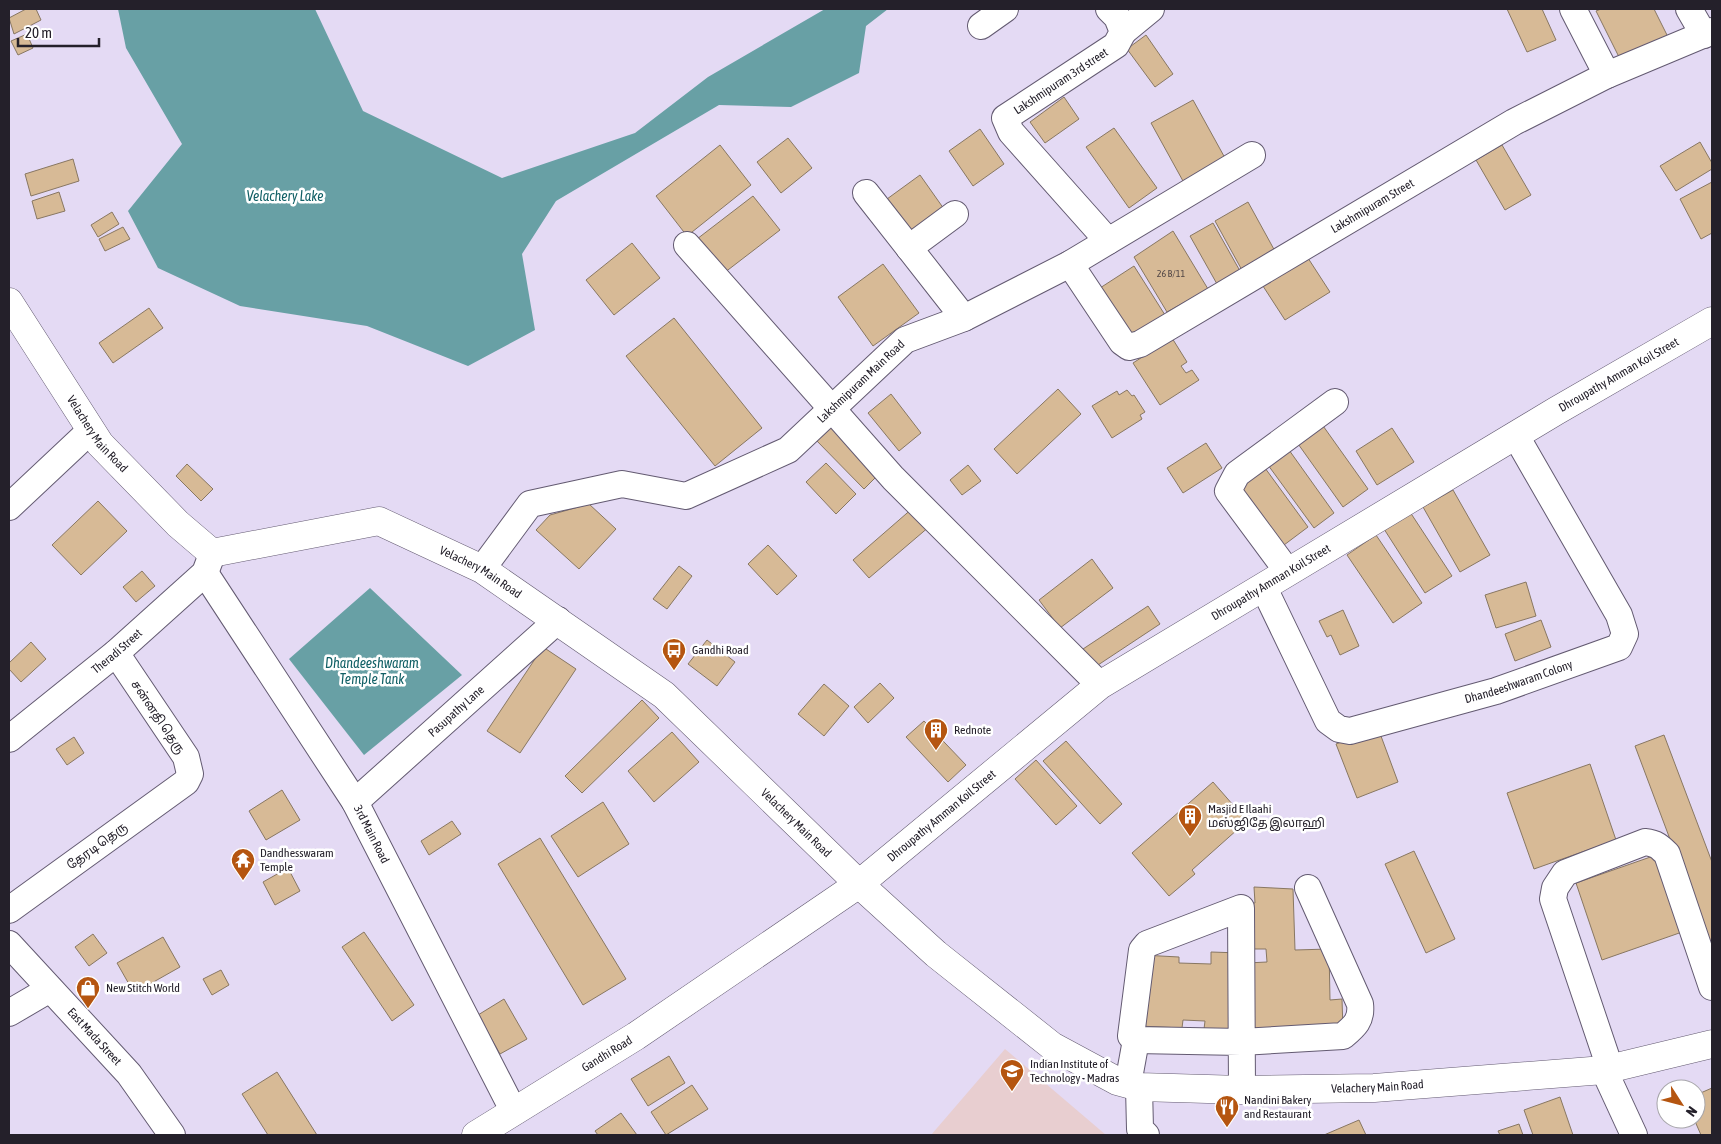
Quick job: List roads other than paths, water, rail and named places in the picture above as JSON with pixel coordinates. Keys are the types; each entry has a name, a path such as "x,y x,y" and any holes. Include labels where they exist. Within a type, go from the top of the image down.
{"main road":[{"name":"Velachery Main Road","path":"9,302 100,444 178,524 208,563 379,521 482,569 664,695 859,884 936,954 1052,1046 1117,1081 1133,1086 1242,1090 1374,1088 1607,1069 1712,1044"},
{"name":"Dhroupathy Amman Koil Street","path":"859,884 1100,685 1516,436 1712,322"},
{"name":"Gandhi Road","path":"476,1135 513,1110 636,1036 859,884"}],"street":[{"path":"981,26 1005,9"},
{"path":"1109,9 1117,18 1123,32 1151,9"},
{"path":"1573,9 1607,75"},
{"path":"1689,9 1708,33"},
{"name":"Lakshmipuram 3rd street","path":"1108,241 1012,132 1005,118 1116,45 1123,32"},
{"name":"Lakshmipuram Street","path":"1070,264 1122,342 1129,347 1140,344 1514,122 1607,75 1708,33"},
{"name":"Lakshmipuram Main Road","path":"482,569 530,504 622,484 686,496 788,450 906,340 964,318 1070,264 1252,155"},
{"path":"866,194 964,318"},
{"path":"909,248 955,214"},
{"path":"687,245 893,478 1100,685"},
{"path":"1288,572 1228,491 1237,474 1335,402"},
{"path":"9,508 91,430"},
{"name":"Dhandeeshwaram Colony","path":"1264,588 1328,721 1345,730 1361,729 1496,691 1619,647 1625,634 1619,615 1516,436"},
{"name":"Theradi Street","path":"9,739 116,653 208,563"},
{"name":"3rd Main Road","path":"208,563 355,802 513,1110"},
{"name":"Pasupathy Lane","path":"355,802 558,620"},
{"name":"சன்னதி தெரு","path":"116,653 186,758 190,774 186,782"},
{"name":"தேரடி தெரு","path":"9,910 186,782"},
{"path":"1634,1135 1607,1069 1553,899 1555,888 1565,873 1645,842 1653,843 1660,847 1667,854 1712,987"},
{"path":"1242,1090 1241,1042 1241,908 1147,944 1144,948 1131,1036 1136,1040 1241,1042 1343,1036 1358,1022 1361,1014 1360,1004 1308,888"},
{"name":"East Mada Street","path":"9,944 129,1074 172,1135"},
{"path":"9,1014 50,988"},
{"path":"1136,1040 1133,1086 1140,1129 1146,1135"}],"water":[{"name":"Velachery Lake","path":"118,9 315,9 363,111 502,178 635,133 708,77 825,9 888,9 866,26 859,73 791,107 719,105 556,201 522,254 535,330 468,366 367,326 240,306 158,268 128,211 182,144 126,48"},
{"name":"Dhandeeshwaram Temple Tank","path":"370,588 462,675 364,755 289,659"}],"place":[{"name":"Gandhi Road","path":"674,671"},
{"name":"Rednote","path":"936,751"},
{"name":"Masjid E Ilaahi மஸ்ஜிதே இலாஹி","path":"1190,837"},
{"name":"Dandhesswaram Temple","path":"243,881"},
{"name":"New Stitch World","path":"88,1009"},
{"name":"Indian Institute of Technology - Madras","path":"1012,1092"},
{"name":"Nandini Bakery and Restaurant","path":"1227,1128"}]}
